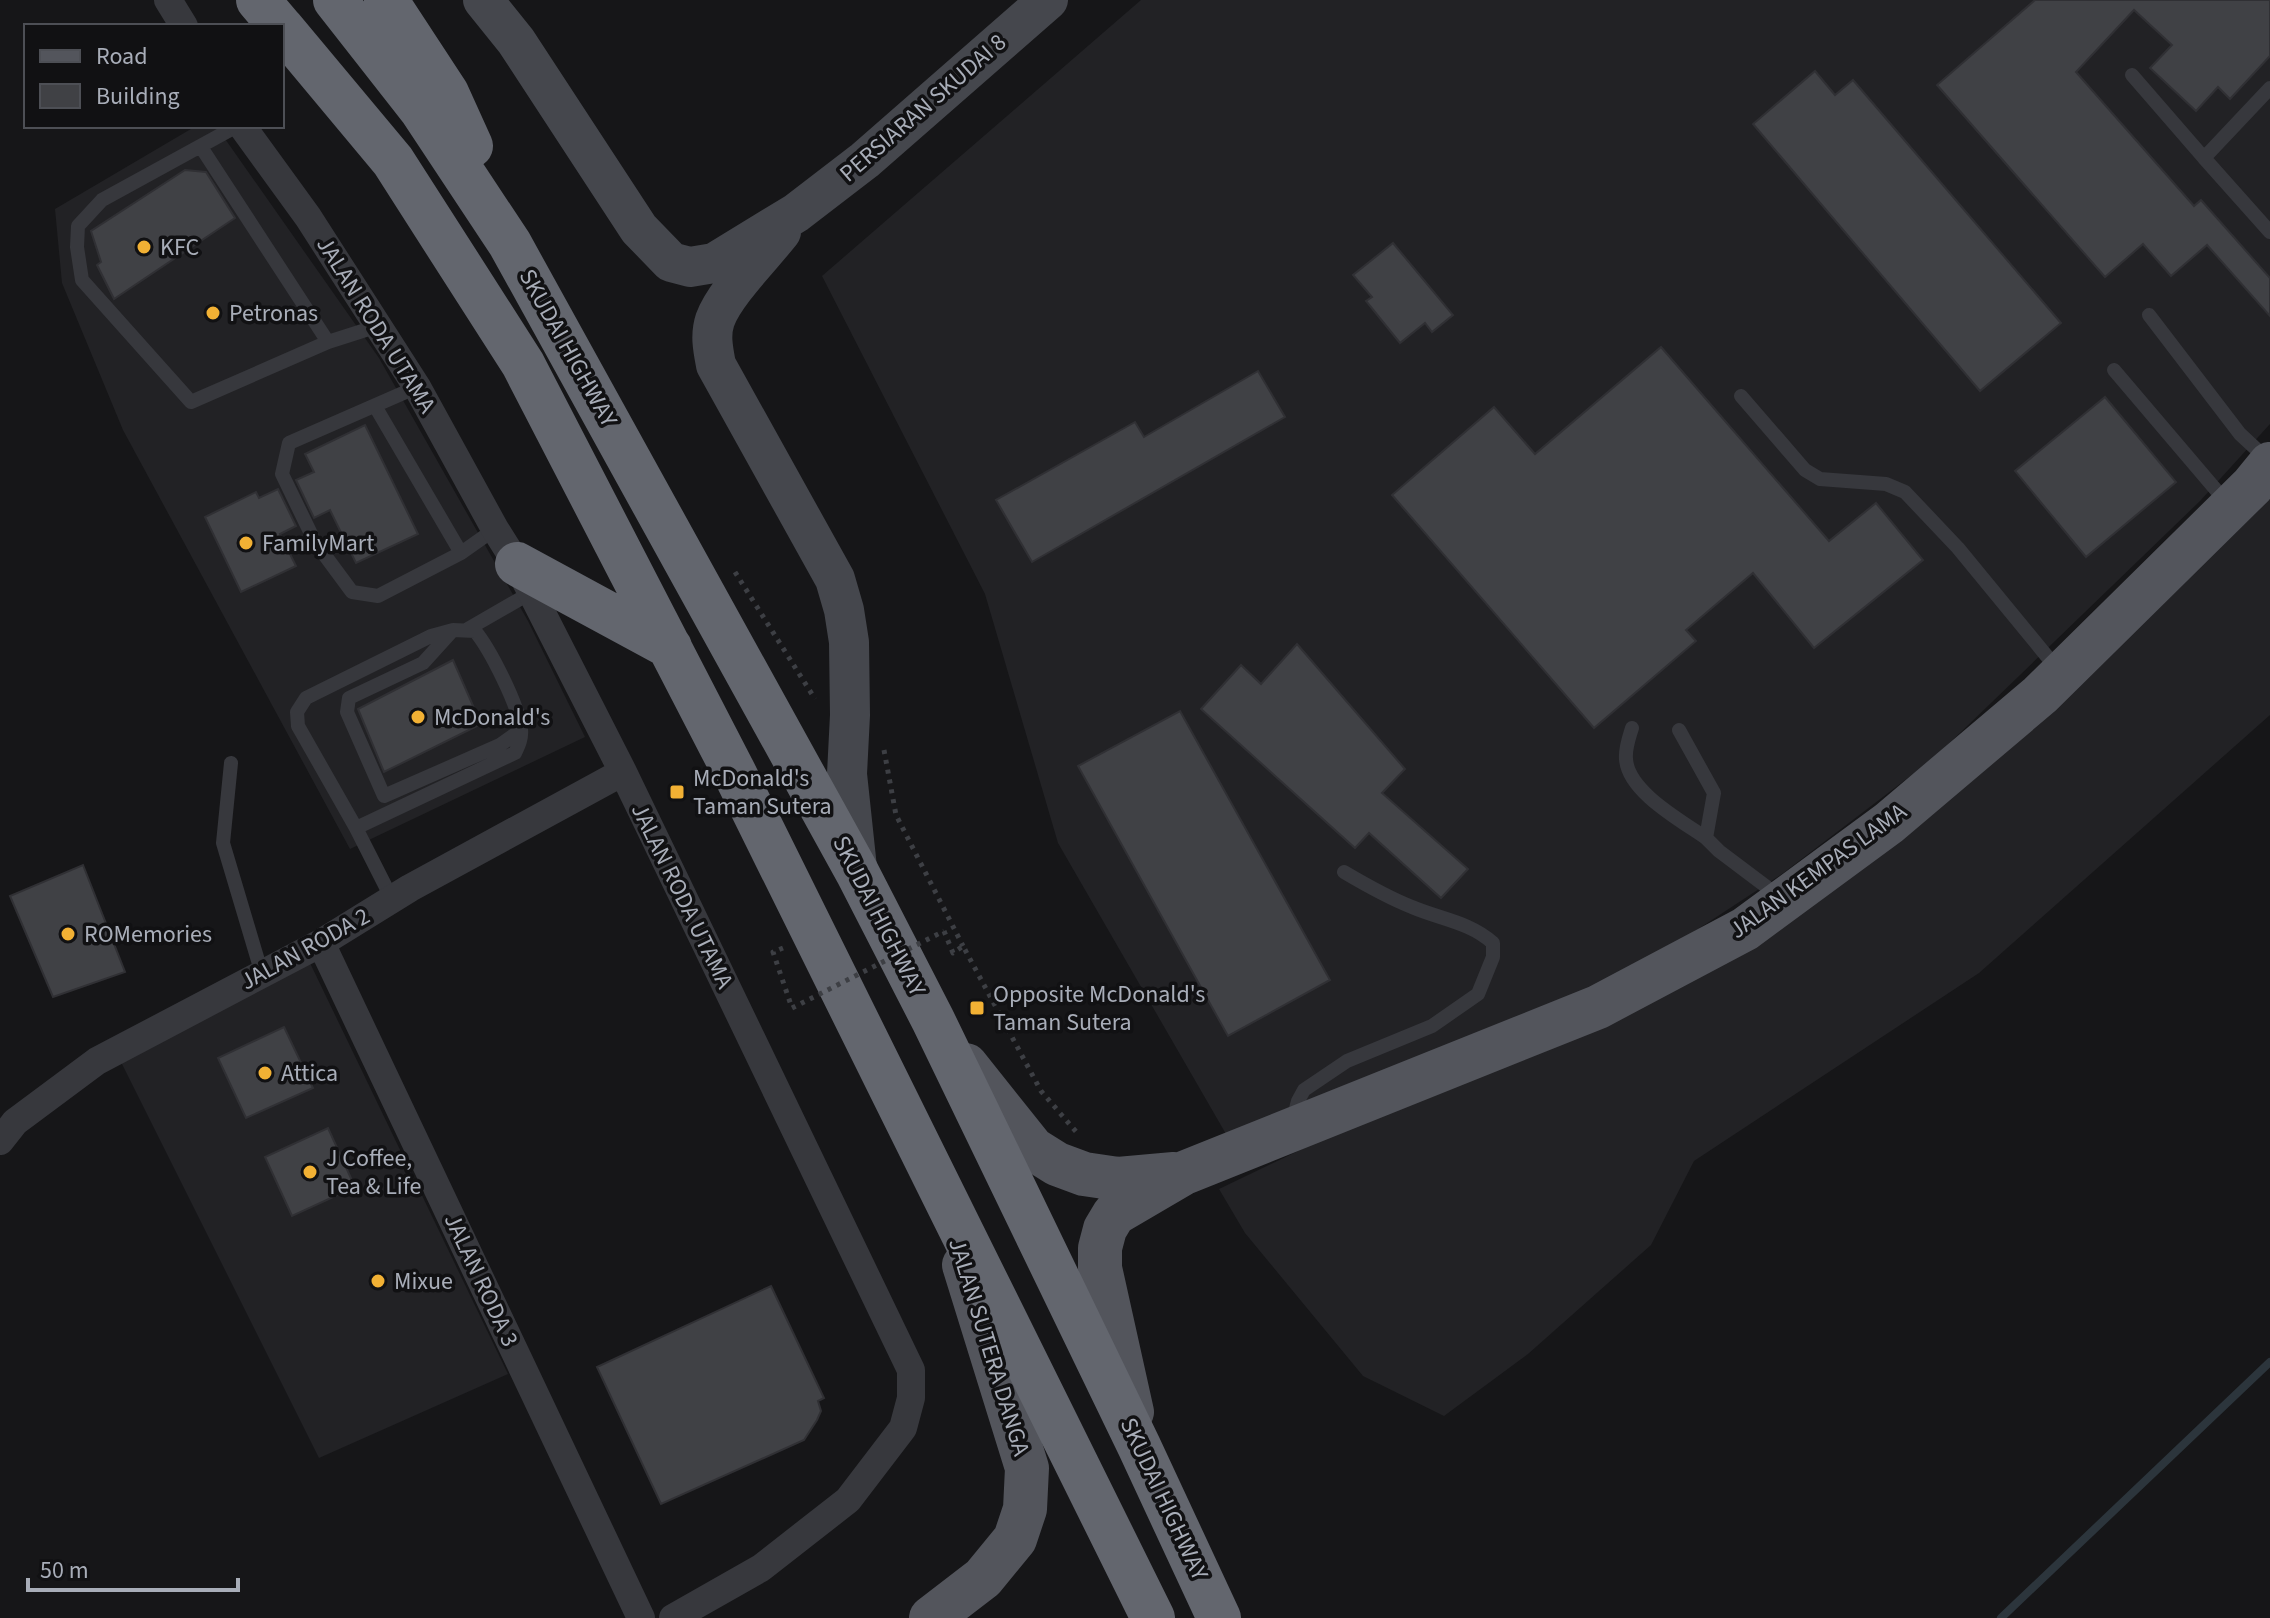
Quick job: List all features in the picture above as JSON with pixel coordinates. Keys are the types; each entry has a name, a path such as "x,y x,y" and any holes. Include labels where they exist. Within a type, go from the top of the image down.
{"highway":[{"name":"SKUDAI HIGHWAY","path":"258,0 278,24"},
{"name":"SKUDAI HIGHWAY","path":"335,0 422,111 510,244 857,872 933,1020 1219,1618"},
{"path":"386,0 447,93 510,244"},
{"name":"SKUDAI HIGHWAY","path":"284,31 393,161 523,364 670,647 1153,1618"},
{"path":"515,562 670,647"}],"main road":[{"name":"JALAN KEMPAS LAMA","path":"1139,1446 1105,1292 1100,1248 1105,1229 1114,1214 1184,1173 1598,1007 1745,929 1889,823 2062,674 2257,483"},
{"name":"JALAN KEMPAS LAMA","path":"933,1020 1033,1149 1057,1164 1084,1174 1118,1179 1184,1173"},
{"name":"JALAN SUTERA DANGA","path":"931,1618 983,1578 1015,1539 1025,1509 1027,1468 938,1182"}],"street":[{"path":"168,0 183,24"},
{"path":"483,0 516,41 639,229 671,262 690,267 714,263 796,213"},
{"name":"PERSIARAN SKUDAI 8","path":"796,213 865,160 1048,0"},
{"name":"JALAN RODA UTAMA","path":"241,128 308,217 417,387 515,562 623,772 911,1370 911,1398 903,1428 848,1500 761,1568 673,1618"},
{"path":"796,213 724,304 715,320 711,341 716,365 835,579 844,610 849,657 847,774 857,872"},
{"name":"JALAN RODA 2","path":"0,1141 15,1122 97,1061 321,943 392,899 623,772"},
{"name":"JALAN RODA 3","path":"321,943 641,1618"}],"lane":[{"path":"2132,75 2270,232"},
{"path":"2204,158 2270,88"},
{"path":"236,128 128,185 102,200 88,213 78,226 77,247 82,280 191,402 328,342 378,326"},
{"path":"201,147 328,342"},
{"path":"2149,315 2240,434 2257,483"},
{"path":"2114,370 2257,483"},
{"path":"417,387 289,443 282,474 315,542 352,592 378,596 461,553 515,562"},
{"path":"1741,396 1805,470 1820,479 1886,484 1905,492 1958,548 2062,674"},
{"path":"375,406 461,553"},
{"path":"515,562 459,630 423,663 349,698 347,712 384,796 500,745 521,730"},
{"path":"356,828 515,753 521,730 517,711 484,642 475,631 459,630 431,636 306,698 297,712 298,726 392,899"},
{"path":"1632,728 1626,748 1626,763 1637,785 1651,799 1784,900"},
{"path":"1679,730 1714,793 1706,838"},
{"path":"231,763 223,843 262,974"},
{"path":"1293,1128 1298,1101 1304,1090 1347,1061 1432,1026 1478,994 1493,957 1493,943 1483,933 1468,925 1411,907 1344,872"}],"path":[{"path":"883,746 896,815 1041,1091 1079,1135"},
{"path":"773,952 792,1008 944,931 953,953 963,946"}],"shaded area":[{"path":"1141,0 2270,0 2270,424 2200,501 1934,758 1782,874 1625,977 1226,1134 1058,843 985,594 822,276"},
{"path":"193,128 217,128 379,358 528,621 585,737 350,849 123,430 62,283 55,209"},
{"path":"2270,462 2270,715 1979,973 1694,1161 1651,1245 1528,1354 1444,1416 1363,1376 1245,1233 1219,1189 1598,1007 1745,929"},
{"path":"310,963 508,1374 319,1458 121,1062"}],"building":[{"path":"2035,0 2270,0 2270,56 2230,99 2218,87 2196,111 2150,68 2172,45 2134,10 2076,72 2194,206 2201,200 2270,278 2270,316 2207,245 2171,276 2143,244 2105,277 1937,85"},
{"path":"1815,71 1835,95 1853,80 2061,323 1980,391 1753,124"},
{"name":"KFC","path":"185,170 206,172 235,218 114,299 97,265 101,262 91,231"},
{"path":"1393,243 1453,315 1432,332 1425,323 1400,343 1366,301 1372,297 1353,275"},
{"path":"1661,347 1829,541 1876,503 1923,560 1814,648 1753,573 1686,630 1696,641 1594,728 1392,495 1494,407 1535,454"},
{"path":"1258,371 1285,417 1032,562 996,500 1135,422 1144,437"},
{"path":"2105,397 2176,482 2086,557 2015,471"},
{"path":"365,425 418,534 356,563 330,510 314,518 296,480 314,472 305,454"},
{"path":"278,489 296,526 280,534 296,566 241,592 205,517 256,492 259,498"},
{"path":"1297,644 1405,769 1382,793 1468,869 1441,898 1369,833 1355,848 1201,709 1241,665 1261,684"},
{"name":"McDonald's","path":"453,660 481,724 384,772 358,709"},
{"path":"1180,711 1330,980 1228,1036 1078,766"},
{"name":"ROMemories","path":"83,865 125,972 53,997 10,896"},
{"name":"Attica","path":"284,1027 313,1088 246,1118 218,1058"},
{"name":"J Coffee, Tea & Life","path":"328,1128 355,1187 292,1216 265,1157"},
{"path":"771,1286 824,1398 818,1401 821,1411 817,1420 804,1440 661,1504 597,1367"}],"waterway":[{"path":"2001,1618 2270,1362"}],"place":[{"name":"KFC","path":"144,247"},
{"name":"Petronas","path":"213,313"},
{"name":"FamilyMart","path":"246,543"},
{"name":"McDonald's","path":"418,717"},
{"name":"McDonald's Taman Sutera","path":"677,792"},
{"name":"ROMemories","path":"68,934"},
{"name":"Opposite McDonald's Taman Sutera","path":"977,1008"},
{"name":"Attica","path":"265,1073"},
{"name":"J Coffee, Tea & Life","path":"310,1172"},
{"name":"Mixue","path":"378,1281"}]}
